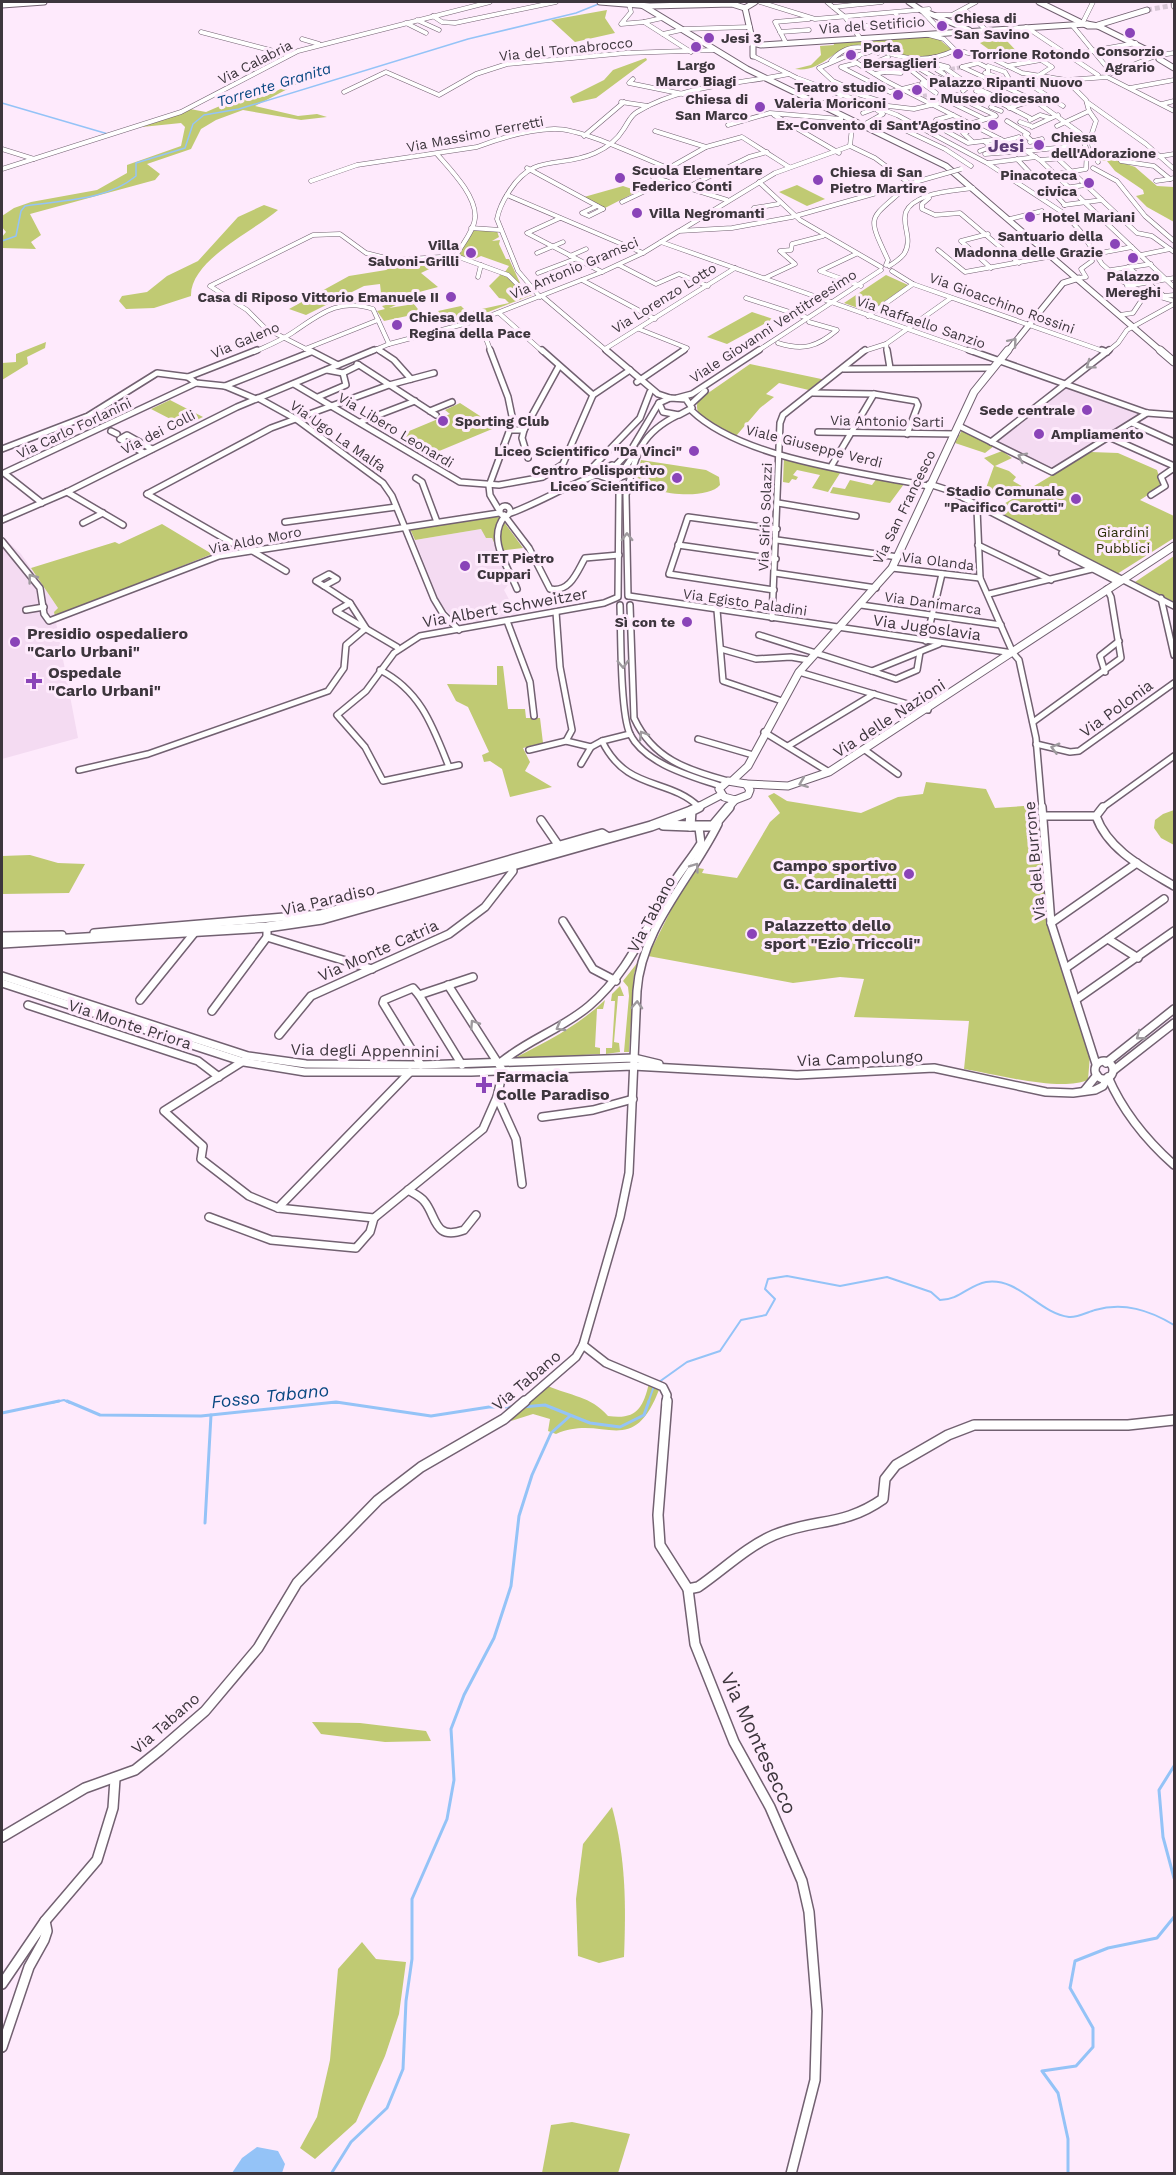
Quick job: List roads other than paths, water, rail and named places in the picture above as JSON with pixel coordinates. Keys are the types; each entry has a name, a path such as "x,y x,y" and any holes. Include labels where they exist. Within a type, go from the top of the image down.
{"main road":[{"path":"2,5 44,2"},
{"path":"600,2 642,3 682,29"},
{"path":"637,2 650,6 682,29 747,69 820,104 841,117 946,166 1174,362"},
{"path":"736,2 746,8 753,43 747,69"},
{"path":"650,6 758,2"},
{"path":"746,8 758,2"},
{"path":"909,2 953,24 984,31"},
{"path":"1039,2 1087,23 1108,27 1174,68"},
{"path":"1044,2 1087,23"},
{"path":"1108,27 1147,10"},
{"name":"Via del Setificio","path":"753,43 786,43 1087,23"},
{"name":"Via del Setificio","path":"736,63 751,57 765,44"},
{"name":"Via San Francesco","path":"735,800 748,795 750,790 737,782 799,672 892,568 929,485 975,392 997,361 1063,283 1079,278"},
{"name":"Via delle Nazioni","path":"737,782 772,789 794,786 829,772 928,710 1174,546"},
{"path":"651,826 695,809 721,790 737,782"},
{"path":"651,826 699,828 718,824 735,800 721,790"},
{"path":"690,826 695,809"},
{"name":"Via Paradiso","path":"2,943 267,927 322,919 560,848 610,838 651,826"}],"street":[{"name":"Via Calabria","path":"2,169 175,115 289,55 490,2"},
{"path":"527,2 544,4"},
{"path":"433,16 447,23 455,23 556,2"},
{"path":"758,2 814,19"},
{"path":"827,2 845,17 860,38"},
{"path":"833,7 882,2"},
{"path":"933,15 952,15 976,2"},
{"path":"1093,2 1087,23 1094,51 1109,70 1107,73"},
{"path":"629,4 631,12 621,24 625,26 662,18"},
{"path":"786,43 775,22 928,9"},
{"path":"921,10 946,33"},
{"path":"965,10 984,31"},
{"path":"853,27 903,23 895,13"},
{"path":"417,20 439,30"},
{"path":"644,22 691,52"},
{"path":"406,23 426,33"},
{"path":"946,33 955,29 953,24"},
{"path":"663,34 682,29 750,27"},
{"path":"1026,27 1093,71 1107,73 1174,111"},
{"path":"780,32 809,30"},
{"path":"201,32 289,55"},
{"path":"945,42 946,33"},
{"path":"925,34 945,42 955,50 986,56 1004,65 1038,76 1066,80 1093,79 1174,51"},
{"path":"302,39 321,45"},
{"path":"1004,65 1136,43"},
{"path":"692,45 698,50"},
{"path":"831,61 838,52 857,46 869,46 906,57 924,59 940,57 955,50"},
{"name":"Via del Tornabrocco","path":"344,92 348,88 383,73 395,75 439,94 476,74 507,64 626,53 715,50"},
{"path":"884,102 843,86 819,68 831,61 872,51 910,61"},
{"path":"859,55 852,60 875,74 903,88 925,95 936,106 949,113 1003,140 1029,150 1174,287"},
{"path":"864,67 886,56"},
{"path":"751,57 844,96 875,106 903,111 923,109 948,101 969,104 1006,119 1025,137 1029,143 1029,150"},
{"path":"963,90 1023,80 1046,73 1052,67 1039,60"},
{"path":"857,63 841,67 893,92 922,83"},
{"path":"954,86 922,69 917,63 937,63 948,67 947,70 973,87 1039,124"},
{"path":"1008,77 1001,70 978,63 962,67 1035,102 1066,120 1086,145 1090,168"},
{"path":"875,74 907,67 922,83 937,92"},
{"path":"986,67 990,71 988,73"},
{"path":"883,71 901,73"},
{"path":"979,75 988,73 997,77"},
{"path":"1093,79 1107,73"},
{"path":"540,297 520,276 501,230 498,213 519,175 527,168 583,158 606,146 623,131 630,118 649,107 686,95 790,74"},
{"path":"973,87 978,81 1016,76"},
{"path":"1038,76 1048,84 1061,87 1071,86"},
{"path":"633,79 629,82 686,95"},
{"path":"1023,80 1064,106"},
{"path":"1066,80 1087,102 1161,156 1174,169"},
{"path":"1130,88 1174,80"},
{"path":"978,81 988,87"},
{"path":"832,90 843,86"},
{"path":"868,91 880,87"},
{"path":"820,104 858,92"},
{"path":"997,99 1015,92"},
{"path":"1005,96 1026,102 1052,99"},
{"path":"618,101 649,107"},
{"path":"1162,104 1174,101"},
{"path":"584,136 624,102"},
{"path":"1010,108 1026,102"},
{"path":"1087,102 1089,111 1096,121 1090,139 1098,162"},
{"path":"969,104 936,120 949,129 965,132 973,142"},
{"path":"969,104 985,119"},
{"path":"863,113 875,106"},
{"path":"875,106 976,158 1065,213 1076,224 1108,270 1127,286 1145,295 1174,303"},
{"path":"875,106 883,114 867,123 877,128 890,123 945,149 971,166"},
{"path":"992,106 997,114"},
{"path":"1057,126 1089,111 1100,111"},
{"path":"770,113 839,153"},
{"path":"728,125 770,113 841,117 852,128 850,146"},
{"path":"938,114 949,113"},
{"path":"958,129 997,114"},
{"path":"963,120 979,115"},
{"path":"1029,119 1040,115 1050,118"},
{"path":"1020,122 1032,127 1058,115"},
{"name":"Via Massimo Ferretti","path":"311,181 357,165 477,147 494,140 555,129 584,136 668,168"},
{"path":"949,129 947,132 968,143 987,144 1025,137 1042,139"},
{"path":"655,131 706,147"},
{"path":"728,200 653,177 706,147 742,137 789,167"},
{"path":"980,151 987,144"},
{"path":"679,231 728,200 789,167 839,153 850,146"},
{"path":"850,146 875,158 928,197 921,206 929,213 960,213 988,234 1019,263"},
{"path":"985,154 1071,146"},
{"path":"887,268 888,260 874,230 873,218 898,190 971,166 1017,159 1065,159 1056,148"},
{"path":"1164,148 1173,154"},
{"path":"2,149 34,159"},
{"path":"688,188 749,157 767,152"},
{"path":"437,154 452,171 473,205 476,217 456,256"},
{"path":"1171,178 1154,166 1121,161 1119,155 1173,154"},
{"path":"1057,158 1137,233 1152,236 1172,250"},
{"path":"1017,159 1034,177"},
{"path":"527,168 597,206"},
{"path":"1028,179 1090,168 1106,173 1124,186 1143,215 1174,241"},
{"path":"1156,181 1171,178"},
{"path":"622,202 666,180"},
{"name":"Via Gioacchino Rossini","path":"759,182 778,204 823,236 887,268 913,284 1027,326 1107,352"},
{"path":"1085,185 1051,190 1065,205 1102,200"},
{"name":"Viale Giovanni Ventitreesimo","path":"676,398 692,394 887,268 907,258 911,251 908,216 913,203 928,197 974,188"},
{"name":"Via Antonio Gramsci","path":"338,365 389,344 479,320 540,297 619,265 679,231 732,228 795,216 898,190"},
{"path":"507,195 643,253"},
{"path":"760,213 754,208 778,204"},
{"path":"1010,219 1042,212"},
{"path":"1098,217 1116,214"},
{"path":"560,219 527,233 602,272"},
{"path":"471,228 501,230"},
{"path":"338,365 265,328 247,310 215,291 212,284 313,235 340,234 351,246 369,256 394,262 456,256 508,275 520,287 532,290"},
{"path":"988,234 961,241 991,268"},
{"path":"765,278 795,264 783,256 780,251 790,250 792,244 823,236"},
{"path":"537,253 563,242"},
{"name":"Via Raffaello Sanzio","path":"661,242 1147,413 1174,415"},
{"path":"1095,254 1132,248"},
{"path":"538,273 586,249"},
{"path":"938,250 962,272 1053,256"},
{"path":"1141,255 1172,250"},
{"path":"856,254 841,264 820,271 861,286"},
{"path":"1079,278 1086,276 1081,269 1092,261"},
{"path":"1111,270 1150,264"},
{"path":"478,277 481,265"},
{"path":"619,265 656,284 679,274 708,286"},
{"path":"1128,267 1164,296 1174,295"},
{"name":"Via Lorenzo Lotto","path":"605,349 639,330 735,268"},
{"path":"1127,286 1174,278"},
{"path":"582,280 656,319"},
{"path":"867,316 913,284"},
{"path":"1121,316 1134,313 1145,295"},
{"name":"Viale Giuseppe Verdi","path":"540,297 605,349 628,371"},
{"name":"Viale Giuseppe Verdi","path":"540,297 639,380 658,394 670,398"},
{"path":"746,298 837,330 819,344 803,350 778,342"},
{"name":"Via Sirio Solazzi","path":"772,618 776,573 780,423 783,415 843,369 862,351 886,344 951,298"},
{"path":"991,442 1107,352 1133,327 1174,303"},
{"name":"Via Galeno","path":"188,377 283,338 318,312 339,305 369,307 378,320"},
{"path":"499,313 593,395 628,371"},
{"path":"1121,316 1148,320"},
{"path":"2,449 88,416 157,373 188,377 196,383 225,386 378,320 389,344"},
{"path":"479,320 508,397 513,421 512,430 489,486 494,503 504,512 529,548 550,589 558,592 565,590 585,558 619,555"},
{"name":"Viale Giovanni Ventitreesimo","path":"691,407 700,394 808,320"},
{"path":"639,330 687,348 639,380"},
{"path":"886,344 890,368"},
{"path":"377,349 394,360 411,379"},
{"path":"350,360 436,415"},
{"name":"Via dei Colli","path":"2,520 67,492 250,401 338,365"},
{"path":"327,370 343,373 359,365"},
{"path":"528,458 522,438 524,430 559,366"},
{"path":"843,369 993,368"},
{"path":"318,397 346,384 343,373"},
{"path":"286,571 147,494 271,428 389,385 434,373"},
{"name":"Viale Giuseppe Verdi","path":"639,380 660,402 663,412 698,420 722,434 780,453 948,490 1120,580"},
{"name":"Via Carlo Forlanini","path":"42,503 4,473 196,383"},
{"name":"Via Libero Leonardi","path":"294,384 460,482 489,486 537,479 558,470 563,465 593,395"},
{"path":"215,386 250,401"},
{"name":"Via Ugo La Malfa","path":"225,386 257,398 296,419 373,473 392,496 434,599 443,614 459,630"},
{"name":"Via Aldo Moro","path":"575,483 640,418 650,392"},
{"path":"813,393 874,394 916,401 918,405 907,434"},
{"path":"832,465 874,394"},
{"path":"1098,401 1103,397"},
{"path":"643,444 624,469 625,473 619,478 607,480 598,472 616,465 631,450 653,409 660,402 676,398 691,407 648,433 626,495 629,596 634,600 631,604 634,718 638,730 662,757 679,766 737,782"},
{"path":"360,422 415,401"},
{"path":"430,411 452,402"},
{"name":"Viale Giuseppe Verdi","path":"691,407 698,420"},
{"path":"957,430 991,442 1052,472 1147,413"},
{"path":"1132,423 1174,442"},
{"path":"512,430 524,430"},
{"name":"Via Antonio Sarti","path":"818,432 907,434 957,430"},
{"path":"111,431 117,434"},
{"path":"144,453 120,439 127,435 152,449"},
{"path":"1109,437 1174,467 1161,477 1165,486 1151,495"},
{"path":"616,465 624,469"},
{"name":"Via Aldo Moro","path":"587,472 598,472"},
{"name":"Via Aldo Moro","path":"44,607 44,614 49,621 219,556 525,508 598,472"},
{"path":"416,478 422,482 437,522"},
{"path":"619,478 626,495"},
{"path":"619,478 618,601 625,712 630,734 643,749 670,769 721,790"},
{"name":"Viale Giuseppe Verdi","path":"929,485 1092,569 1120,580"},
{"path":"67,492 123,525"},
{"path":"778,503 856,516"},
{"path":"285,522 396,507"},
{"path":"977,509 980,578"},
{"path":"504,512 497,526 496,538 517,589"},
{"path":"83,523 103,513"},
{"path":"774,590 669,574 688,517 777,529"},
{"path":"777,540 898,557"},
{"path":"2,541 40,588 44,607 26,610"},
{"path":"678,545 776,559"},
{"path":"978,545 1051,580"},
{"name":"Via Olanda","path":"892,568 980,578"},
{"path":"989,594 1092,569"},
{"path":"776,573 876,588"},
{"path":"926,641 942,574"},
{"name":"Via del Burrone","path":"980,578 989,594 1012,653 1019,660 1036,744 1044,816 1051,923 1096,1064"},
{"path":"1120,580 1174,606"},
{"path":"324,586 350,603 366,628"},
{"path":"1033,722 1105,672 1121,658 1111,597 1107,589"},
{"name":"Via Egisto Paladini","path":"618,601 629,596 838,628"},
{"path":"1161,598 1174,655"},
{"name":"Via Egisto Paladini","path":"618,601 631,604 649,600"},
{"name":"Via Albert Schweitzer","path":"397,647 420,636 618,601"},
{"path":"350,603 336,611 397,647 366,691 337,715 365,747 383,782 459,765"},
{"name":"Via Danimarca","path":"861,604 1001,625"},
{"path":"717,610 723,681 782,700"},
{"path":"556,612 560,667 572,730 566,741"},
{"path":"507,621 530,682 534,717"},
{"path":"79,770 148,754 319,696 328,691 344,668 346,645 366,628"},
{"name":"Via Jugoslavia","path":"838,628 1012,653"},
{"path":"759,634 896,679 917,670 920,652"},
{"path":"1105,672 1100,656 1119,641"},
{"path":"873,671 942,643"},
{"path":"721,649 756,659 791,657 808,660"},
{"path":"380,670 415,693 449,767"},
{"path":"799,672 928,710"},
{"name":"Via Polonia","path":"1036,744 1070,752 1079,751 1174,683"},
{"path":"788,747 874,694"},
{"path":"764,732 829,772"},
{"path":"581,764 591,747 602,741 630,734"},
{"path":"698,739 753,755"},
{"path":"529,750 566,741 591,747"},
{"path":"602,741 608,754 619,764 647,783 693,800 695,809"},
{"path":"865,750 898,774"},
{"path":"1174,756 1104,806 1096,816 1097,824 1137,863 1174,886"},
{"path":"1044,816 1096,816"},
{"path":"541,820 560,848"},
{"name":"Via Tabano","path":"2,1837 85,1788 135,1770 160,1750 205,1711 258,1648 297,1583 378,1500 421,1467 513,1413 522,1401 557,1376 576,1358 583,1345 624,1207 632,1145 633,1062 638,976 644,953 679,889 707,850 718,824"},
{"name":"Via Tabano","path":"501,1067 509,1054 569,1022 616,981 638,952 672,884 701,843 699,828"},
{"path":"2,936 63,938 294,918 511,862"},
{"name":"Via Monte Catria","path":"279,1035 311,996 449,933 485,907 513,871 511,862"},
{"path":"1051,923 1137,863"},
{"path":"1066,968 1164,898"},
{"path":"562,921 593,969 616,981"},
{"path":"212,1011 267,937 267,927"},
{"path":"1077,999 1174,931"},
{"path":"140,1000 195,932"},
{"path":"267,937 372,969"},
{"path":"1108,939 1138,958"},
{"name":"Via degli Appennini","path":"2,976 246,1059"},
{"path":"419,995 473,977"},
{"name":"Via degli Appennini","path":"2,983 246,1059 305,1072 633,1062"},
{"path":"209,1217 271,1240 356,1248 370,1232 374,1218 483,1129 497,1097 501,1067 448,985"},
{"path":"421,1065 385,1007 384,1000 413,988 462,1065"},
{"name":"Via Monte Priora","path":"28,1005 198,1061 219,1077"},
{"path":"1174,1009 1106,1063 1096,1064 1093,1068 1097,1075 1108,1077 1113,1074 1114,1070 1174,1023"},
{"path":"246,1059 164,1111 203,1146 201,1159 249,1196 278,1208 374,1218"},
{"name":"Via Campolungo","path":"633,1062 670,1067 797,1075 934,1068 1046,1092 1084,1091 1103,1086 1108,1077"},
{"path":"1106,1063 1114,1070"},
{"name":"Via degli Appennini","path":"411,1069 421,1065 501,1067"},
{"path":"278,1208 411,1069"},
{"path":"1084,1091 1097,1075"},
{"path":"1108,1077 1112,1090 1133,1120 1174,1165"},
{"path":"497,1097 513,1125 519,1148 522,1184"},
{"path":"542,1117 593,1110 633,1099"},
{"path":"408,1190 423,1200 434,1223 443,1230 456,1233 465,1231 474,1225 476,1215"},
{"name":"Via Montesecco","path":"583,1345 606,1363 663,1387 668,1403 658,1536 660,1545 688,1589 695,1644 735,1742 770,1807 802,1881 809,1912 817,2011 815,2080 791,2174"},
{"path":"688,1589 698,1587 777,1534 852,1519 870,1509 883,1499 885,1479 896,1465 948,1435 974,1425 989,1423 1128,1425 1174,1420"},
{"path":"2,1984 45,1921 97,1860 113,1808 115,1779"},
{"path":"2,2047 29,1967 44,1941 47,1931 45,1921"}],"water":[{"path":"257,2147 278,2151 285,2164 282,2173 232,2173 242,2158"}],"waterway":[{"name":"Torrente Granita","path":"2,241 16,236 21,211 25,206 83,198 111,190 136,176 136,163 185,148 193,124 204,115 239,109 468,39 576,13 601,3"},
{"path":"2,103 108,134"},
{"name":"Fosso Tabano","path":"659,1382 687,1362 720,1351 741,1320 766,1315 775,1299 765,1289 768,1279 787,1276 840,1286 887,1277 931,1292 940,1300 953,1298 986,1282 998,1282 1009,1285 1048,1309 1069,1317 1106,1308 1126,1307 1155,1315 1174,1325"},
{"name":"Fosso Tabano","path":"648,1403 654,1386"},
{"name":"Fosso Tabano","path":"51,1403 64,1400 70,1403"},
{"name":"Fosso Tabano","path":"2,1413 59,1401"},
{"name":"Fosso Tabano","path":"67,1401 100,1415 201,1416 336,1402 431,1416 489,1407 514,1407"},
{"name":"Fosso Tabano","path":"522,1407 545,1405 590,1423 620,1427 644,1415 649,1401"},
{"name":"Fosso Tabano","path":"331,1403 340,1403"},
{"path":"205,1523 211,1415"},
{"path":"331,2174 351,2142 387,2108 403,2069 406,2001 412,1959 412,1899 447,1819 454,1780 451,1729 464,1695 494,1638 511,1586 519,1516 532,1475 551,1433 570,1416"},
{"path":"1174,1766 1159,1790 1163,1837 1174,1878"},
{"path":"1068,2174 1068,2139 1058,2093 1042,2071 1076,2066 1093,2047 1093,2028 1070,1988 1075,1961 1108,1948 1157,1938 1174,1917"}],"tunnel":[{"path":"1147,10 1174,5"},
{"path":"910,61 917,62"},
{"path":"951,69 962,67"},
{"path":"923,96 928,95"},
{"path":"1092,156 1118,155"}],"place":[{"name":"Chiesa di San Savino","path":"942,26"},
{"name":"Consorzio Agrario","path":"1130,33"},
{"name":"Jesi 3","path":"709,38"},
{"name":"Largo Marco Biagi","path":"696,47"},
{"name":"Torrione Rotondo","path":"958,54"},
{"name":"Porta Bersaglieri","path":"851,55"},
{"name":"Palazzo Ripanti Nuovo - Museo diocesano","path":"917,90"},
{"name":"Teatro studio Valeria Moriconi","path":"898,95"},
{"name":"Chiesa di San Marco","path":"760,107"},
{"name":"Ex-Convento di Sant'Agostino","path":"993,125"},
{"name":"Chiesa dell'Adorazione","path":"1039,145"},
{"name":"Scuola Elementare Federico Conti","path":"620,178"},
{"name":"Chiesa di San Pietro Martire","path":"818,180"},
{"name":"Pinacoteca civica","path":"1089,183"},
{"name":"Villa Negromanti","path":"637,213"},
{"name":"Hotel Mariani","path":"1030,217"},
{"name":"Santuario della Madonna delle Grazie","path":"1115,244"},
{"name":"Villa Salvoni-Grilli","path":"471,253"},
{"name":"Palazzo Mereghi","path":"1133,258"},
{"name":"Casa di Riposo Vittorio Emanuele II","path":"451,297"},
{"name":"Chiesa della Regina della Pace","path":"397,325"},
{"name":"Sede centrale","path":"1087,410"},
{"name":"Sporting Club","path":"443,421"},
{"name":"Ampliamento","path":"1039,434"},
{"name":"Liceo Scientifico \"Da Vinci\"","path":"694,451"},
{"name":"Centro Polisportivo Liceo Scientifico","path":"677,478"},
{"name":"Stadio Comunale \"Pacifico Carotti\"","path":"1076,499"},
{"name":"ITET Pietro Cuppari","path":"465,566"},
{"name":"Sì con te","path":"687,622"},
{"name":"Presidio ospedaliero \"Carlo Urbani\"","path":"15,642"},
{"name":"Ospedale \"Carlo Urbani\"","path":"34,681"},
{"name":"Campo sportivo G. Cardinaletti","path":"909,874"},
{"name":"Palazzetto dello sport \"Ezio Triccoli\"","path":"752,934"},
{"name":"Farmacia Colle Paradiso","path":"484,1085"}],"district":[{"name":"Jesi","path":"1006,146"}],"park label":[{"name":"Giardini Pubblici","path":"1123,540"}]}
